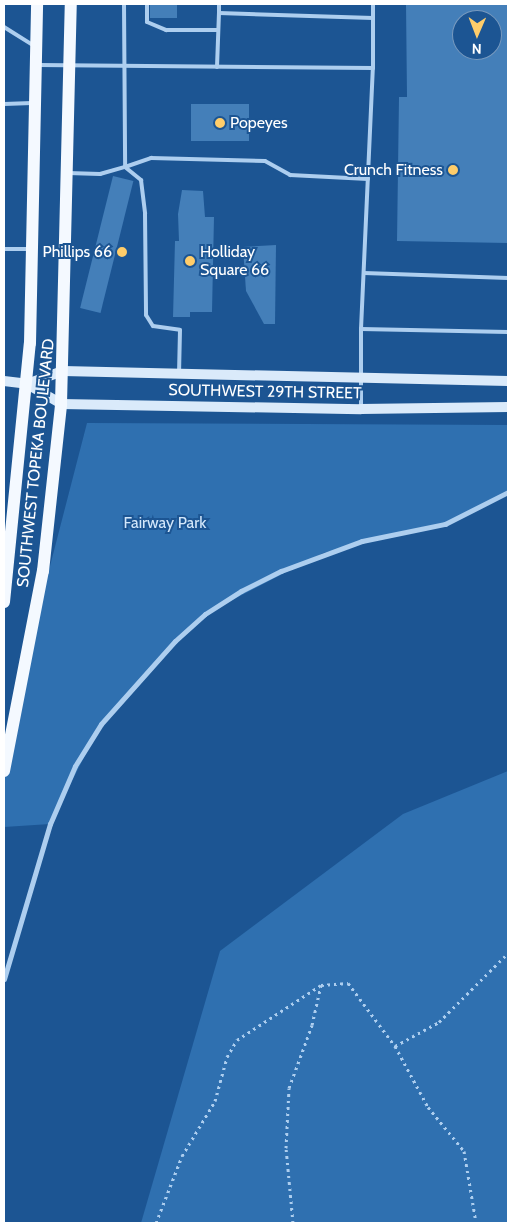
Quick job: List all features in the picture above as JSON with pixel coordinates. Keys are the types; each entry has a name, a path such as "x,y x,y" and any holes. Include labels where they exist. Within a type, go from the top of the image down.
{"main road":[{"name":"SOUTHWEST TOPEKA BOULEVARD","path":"4,594 27,384 37,4"},
{"name":"SOUTHWEST TOPEKA BOULEVARD","path":"4,771 43,571 61,404 71,4"},
{"name":"SOUTHWEST 29TH STREET","path":"27,384 63,372 508,381"},
{"name":"SOUTHWEST 29TH STREET","path":"4,381 27,384 61,404 361,409 508,407"}],"street":[{"path":"4,979 50,824 74,766 101,724 189,628 241,591 280,570 362,541 445,524 508,492"}],"lane":[{"path":"124,4 125,167 141,180 145,214 146,315 153,326 180,330 179,374"},
{"path":"147,4 147,22 166,30 218,30"},
{"path":"217,67 219,4"},
{"path":"361,409 361,329 374,68 373,4"},
{"path":"219,13 373,18"},
{"path":"4,27 36,48"},
{"path":"35,65 374,68"},
{"path":"4,104 35,103"},
{"path":"68,173 100,174 151,158 265,161 290,175 368,179"},
{"path":"4,249 32,250"},
{"path":"364,273 508,278"},
{"path":"361,329 508,332"}],"path":[{"path":"395,1046 439,1022 508,953"},
{"path":"156,1223 182,1156 215,1101 227,1057 237,1040 321,985 348,983 395,1046 428,1107 464,1151 476,1223"},
{"path":"293,1223 286,1148 289,1088 312,1025 321,985"}],"green space":[{"name":"Fairway Park","path":"87,423 508,425 508,491 445,524 323,553 205,614 101,724 50,824 4,827 4,744"},
{"path":"508,771 508,1223 141,1223 220,951 403,814"}],"building":[{"path":"150,4 177,4 177,18 150,18"},
{"name":"Crunch Fitness","path":"406,4 508,4 508,243 397,241 399,97 407,97"},
{"name":"Popeyes","path":"191,104 249,104 249,141 191,141"},
{"path":"113,176 133,181 100,313 80,308"},
{"path":"182,190 203,191 205,217 214,217 212,312 190,312 190,317 173,317 175,241 179,241 178,214"},
{"path":"276,245 275,324 264,324 246,291 243,247"}],"place":[{"name":"Popeyes","path":"220,123"},
{"name":"Crunch Fitness","path":"453,170"},
{"name":"Phillips 66","path":"122,252"},
{"name":"Holliday Square 66","path":"190,261"}]}
